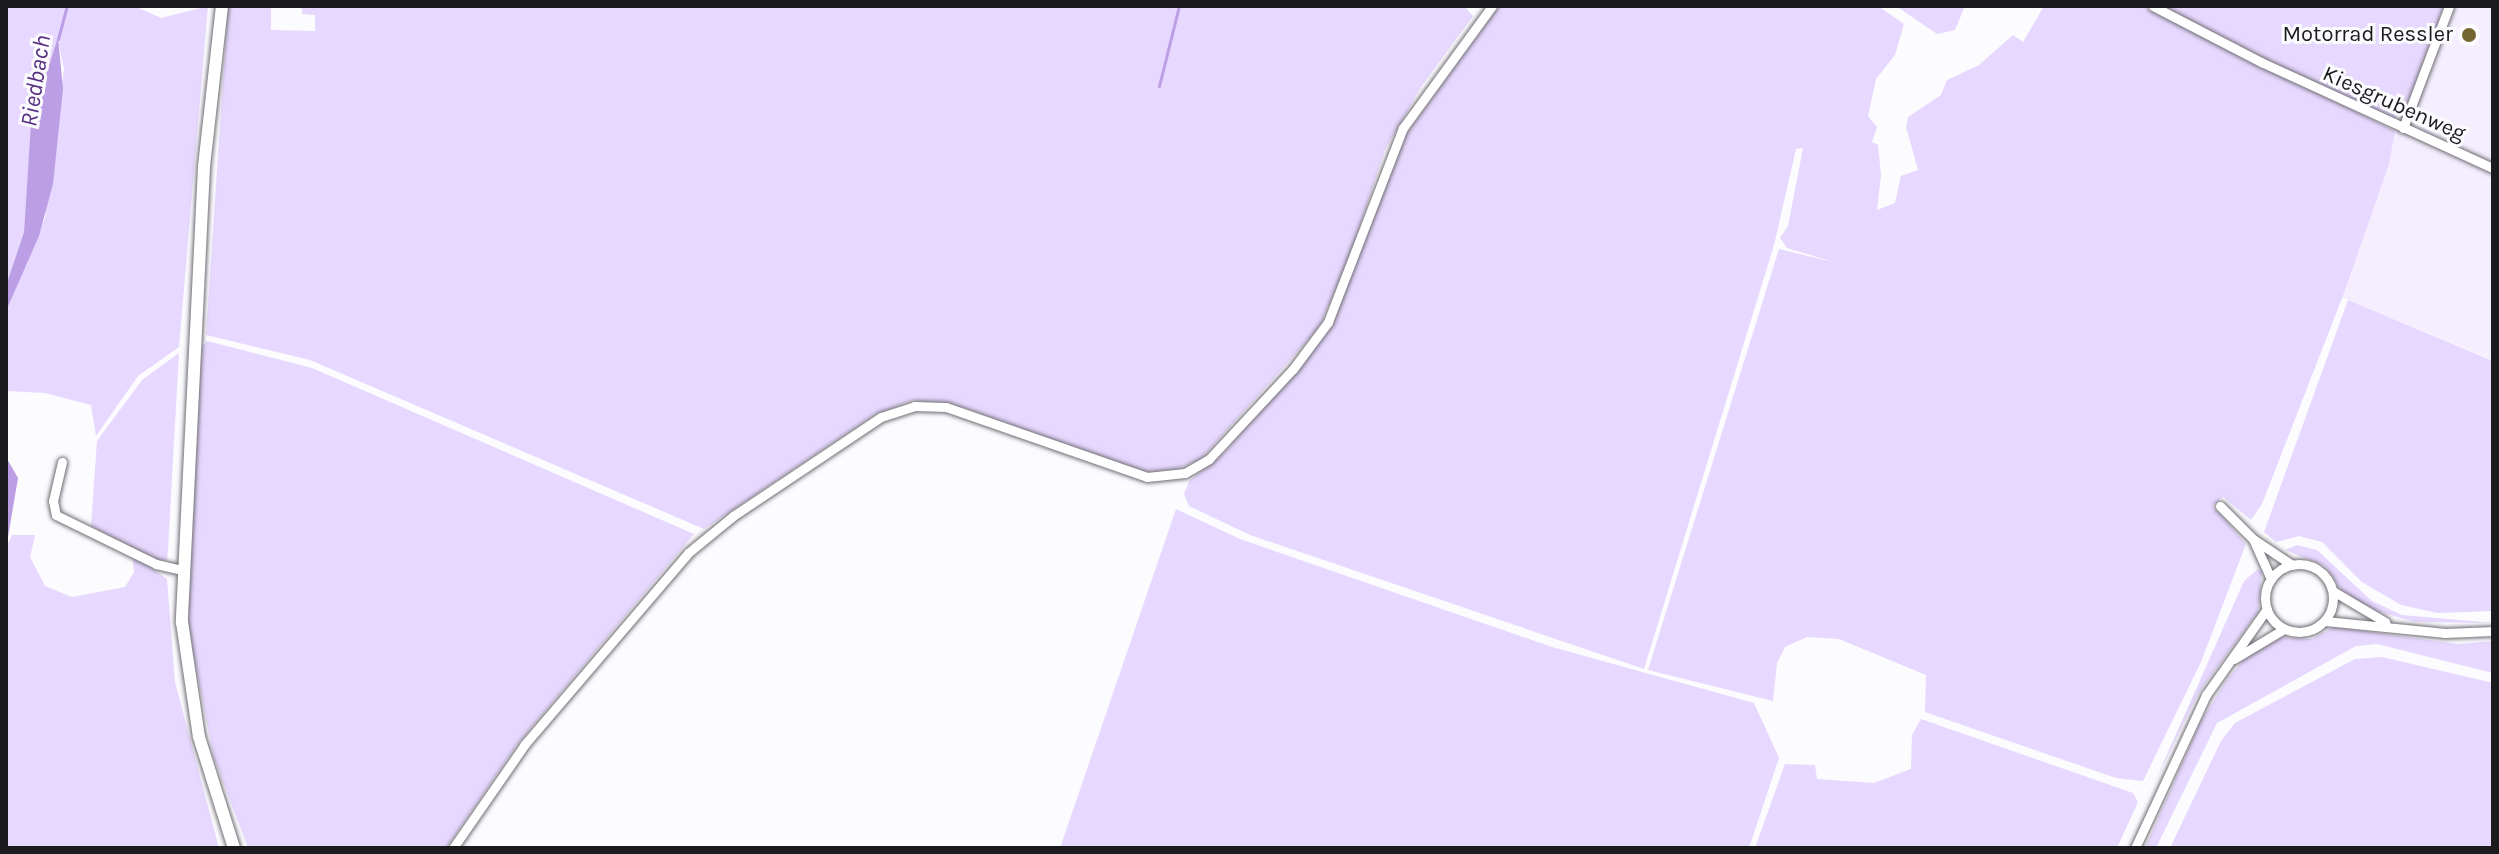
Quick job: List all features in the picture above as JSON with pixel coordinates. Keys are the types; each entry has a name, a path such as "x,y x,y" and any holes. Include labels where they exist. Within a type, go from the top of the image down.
{"main road":[{"path":"222,6 204,167 181,570 190,694 234,848"}],"street":[{"path":"453,848 525,744 688,553 733,516 881,417 914,406 946,407 1130,474 1159,478 1185,473 1217,452 1306,353 1340,298 1376,185 1403,128 1492,6"},
{"name":"Kiesgrubenweg","path":"2153,6 2403,128 2493,168"},
{"path":"2403,128 2449,6"},
{"path":"62,462 53,501 56,515 156,564 181,570"},
{"path":"2220,506 2253,539 2292,565 2317,570 2332,590 2392,625"},
{"path":"2135,848 2206,695 2267,609 2271,579 2253,539"},
{"path":"2271,579 2292,565"},
{"path":"2325,621 2332,590"},
{"path":"2267,609 2284,629"},
{"path":"2231,661 2284,629 2303,632 2325,621 2392,625 2445,633 2493,631"}],"shaded area":[{"path":"6,6 134,6 161,18 208,6 179,347 138,376 96,436 91,405 45,393 6,391 6,311 45,218 64,69 58,40 30,145 24,232 6,286"},
{"path":"228,6 271,6 271,30 315,31 315,15 302,14 302,6 1464,6 1473,16 1421,87 1385,150 1348,262 1318,329 1200,460 1168,472 1138,471 965,408 913,400 874,415 704,529 310,360 206,335"},
{"path":"1499,6 1878,6 1904,24 1895,55 1876,79 1868,116 1877,127 1872,142 1878,145 1881,175 1877,210 1895,203 1901,176 1918,170 1906,127 1908,117 1941,95 1947,80 1979,65 2013,35 2023,42 2044,6 2142,6 2395,131 2389,164 2344,293 2262,504 2251,520 2223,497 2213,506 2246,544 2201,662 2143,781 2116,778 1925,712 1926,675 1839,639 1807,637 1785,647 1777,663 1773,701 1648,670 1779,249 1837,263 1787,248 1780,238 1788,226 1803,148 1796,149 1774,245 1644,669 1250,535 1189,506 1184,494 1189,481 1225,452 1332,326 1404,137"},
{"path":"1896,6 1965,6 1955,30 1937,34"},
{"path":"2160,6 2444,6 2406,107 2395,118 2280,68"},
{"path":"2444,6 2493,6 2493,360 2341,297 2400,117"},
{"path":"58,37 63,89 53,184 39,236 6,311 6,286 24,232 31,123"},
{"path":"2348,300 2493,361 2493,611 2438,613 2401,605 2362,582 2322,542 2299,536 2276,542 2264,532"},
{"path":"207,341 312,368 694,534 519,742 446,848 248,848 214,758 191,643 187,601 201,348"},
{"path":"179,353 167,560 158,561 91,526 97,441 142,380"},
{"path":"6,457 18,478 6,549"},
{"path":"1176,509 1240,539 1552,647 1754,703 1779,758 1749,848 1060,848"},
{"path":"12,535 35,535 30,557 45,586 72,597 125,587 134,572 132,554 167,579 175,682 219,848 6,848 6,548"},
{"path":"2297,545 2317,550 2372,601 2402,615 2493,623 2415,622 2363,607 2342,591 2325,566 2285,550"},
{"path":"2258,569 2262,572 2258,612 2199,692 2154,784 2244,581"},
{"path":"2334,627 2458,644 2493,641 2493,673 2377,644 2356,646 2217,723 2156,848 2145,848 2201,721 2228,678 2249,654 2279,637 2312,639"},
{"path":"2382,657 2493,683 2493,848 2170,848 2221,741 2235,723 2355,659"},
{"path":"1921,719 2133,793 2138,802 2117,848 1755,848 1785,764 1815,765 1817,779 1874,783 1911,769 1912,735"}],"waterway":[{"name":"Riedbach","path":"58,39 67,6"},
{"path":"1159,86 1179,6"}],"place":[{"name":"Motorrad Ressler","path":"2469,35"}]}
